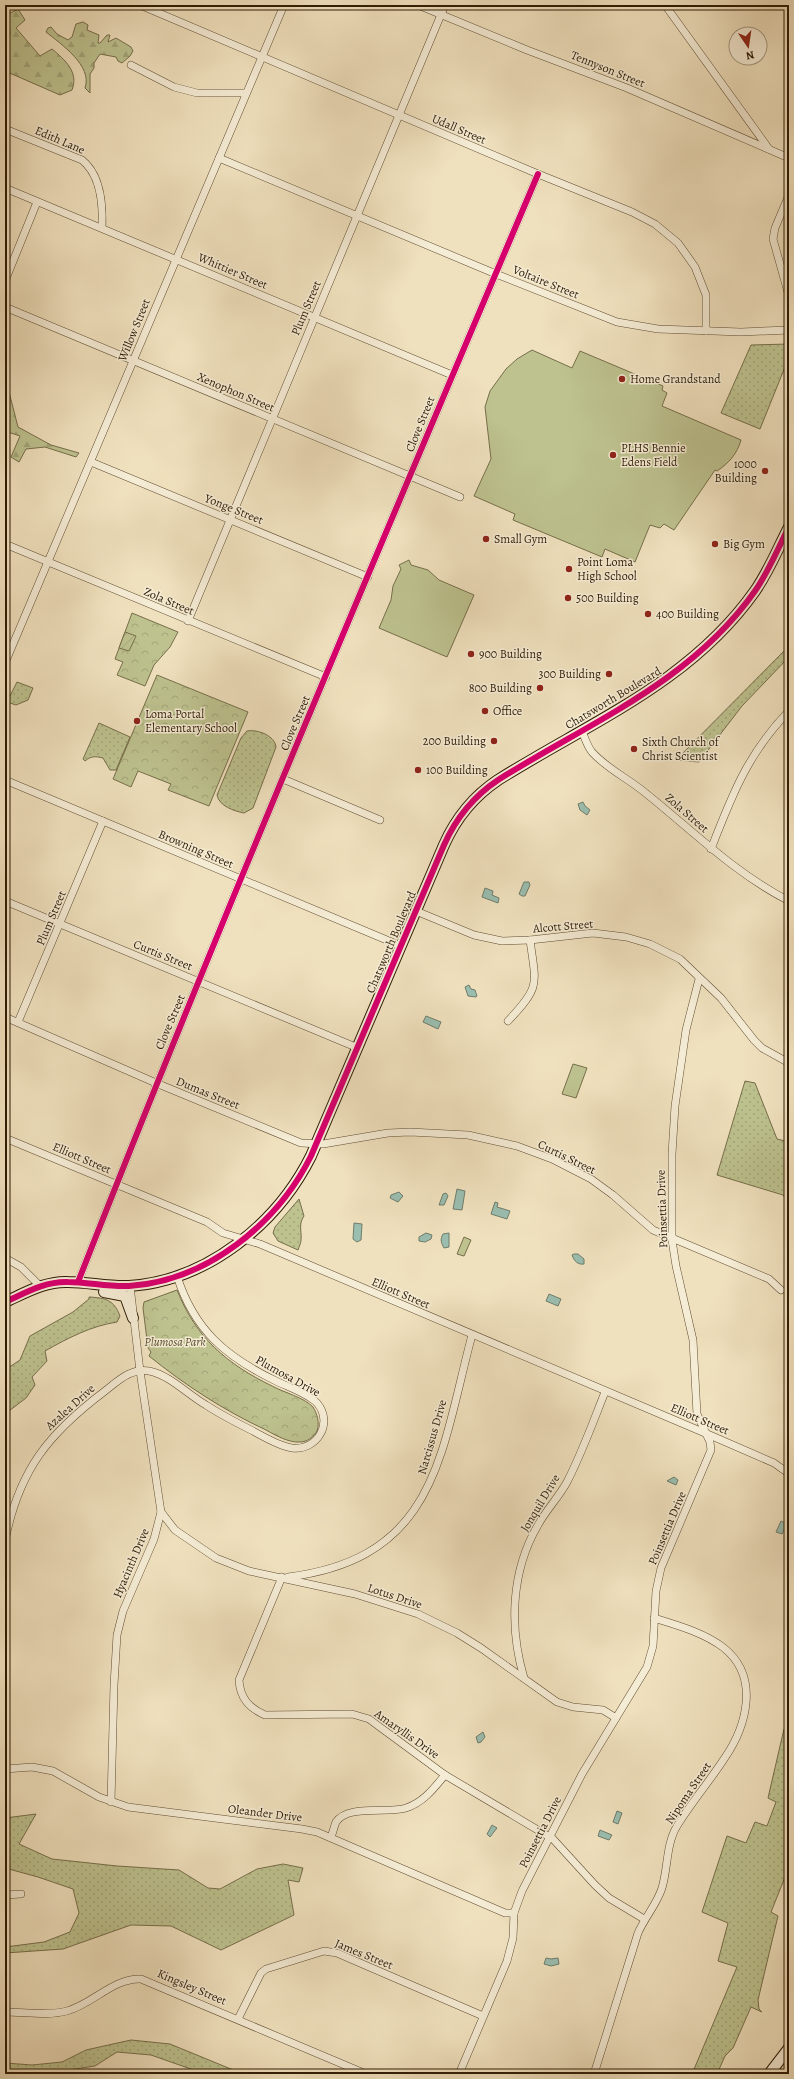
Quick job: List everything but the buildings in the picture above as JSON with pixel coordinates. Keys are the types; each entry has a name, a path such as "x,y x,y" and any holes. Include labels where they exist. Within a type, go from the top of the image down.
{"main road":[{"name":"Chatsworth Boulevard","path":"5,1302 40,1286 60,1282 130,1286 177,1276 209,1261 245,1239 268,1218 290,1192 307,1165 451,830 462,814 477,797 504,776 657,686 711,642 756,590 789,527"},
{"path":"777,550 789,544"},
{"path":"91,1284 102,1292 124,1295 128,1300 133,1318"},
{"path":"769,2074 787,2055"}],"street":[{"name":"Udall Street","path":"140,5 399,116 632,212 669,234 688,256 701,281 707,301 706,331"},
{"name":"Willow Street","path":"5,663 284,5"},
{"name":"Tennyson Street","path":"418,5 627,88 789,158"},
{"name":"Plum Street","path":"188,621 445,5"},
{"path":"665,5 770,149"},
{"path":"131,65 174,87 197,93 246,93"},
{"name":"Edith Lane","path":"5,129 82,160 89,165 95,176 103,216 102,228"},
{"name":"Voltaire Street","path":"219,158 496,274 617,322 658,329 706,331 789,330"},
{"name":"Clove Street","path":"78,1282 156,1083 200,982 452,375 538,174"},
{"name":"Whittier Street","path":"5,188 452,375"},
{"path":"789,195 775,228 773,239 789,296"},
{"path":"5,281 38,202"},
{"name":"Xenophon Street","path":"5,307 460,497"},
{"name":"Yonge Street","path":"91,462 368,577"},
{"name":"Zola Street","path":"5,544 326,677"},
{"path":"711,849 733,793 755,752 769,731 789,711"},
{"name":"Zola Street","path":"582,731 588,746 597,757 644,791 711,849 759,884 789,900"},
{"path":"283,779 380,820"},
{"name":"Browning Street","path":"5,780 401,946"},
{"name":"Plum Street","path":"18,1022 61,925 103,821"},
{"name":"Curtis Street","path":"5,901 358,1048"},
{"name":"Alcott Street","path":"416,911 487,938 509,941 593,933 626,937 650,944 680,959 699,979 721,998 762,1048 789,1063"},
{"path":"508,1021 528,999 534,988 530,940"},
{"name":"Poinsettia Drive","path":"459,2074 507,1960 513,1938 514,1913 522,1891 582,1774 647,1667 653,1646 656,1591 661,1568 711,1450 710,1442 697,1414 693,1340 676,1266 672,1240 672,1154 675,1111 686,1030 699,979"},
{"name":"Dumas Street","path":"5,1017 156,1083 301,1143 316,1144"},
{"name":"Curtis Street","path":"316,1144 381,1134 410,1132 468,1135 534,1152 573,1169 613,1195 651,1229 672,1240 769,1279 781,1290"},
{"name":"Elliott Street","path":"5,1138 207,1222 223,1233 245,1239 705,1433 774,1463 788,1473"},
{"path":"5,1258 26,1271 40,1286"},
{"name":"Plumosa Drive","path":"140,1371 152,1372 162,1376 206,1405 248,1428 286,1446 297,1448 306,1446 316,1440 324,1427 323,1416 316,1402 241,1362 207,1334 189,1307 177,1276"},
{"name":"Hyacinth Drive","path":"111,1802 114,1685 117,1635 122,1611 154,1539 161,1512 140,1371 130,1286"},
{"name":"Narcissus Drive","path":"282,1577 319,1572 342,1565 386,1540 410,1517 429,1486 438,1462 446,1437 472,1335"},
{"name":"Azalea Drive","path":"5,1541 11,1512 16,1497 28,1472 45,1446 65,1424 86,1405 124,1376 140,1371"},
{"name":"Jonquil Drive","path":"524,1678 516,1648 514,1622 516,1597 522,1560 538,1524 566,1483 605,1392"},
{"name":"Lotus Drive","path":"161,1512 175,1530 216,1558 249,1571 282,1577 354,1594 418,1614 457,1633 562,1704 573,1707 603,1710 616,1718"},
{"name":"Amaryllis Drive","path":"282,1577 239,1680 240,1691 245,1701 255,1710 265,1715 352,1714 369,1719 445,1775 550,1837 609,1898 644,1919"},
{"name":"Nipoma Street","path":"594,2074 644,1919 661,1892 673,1834 732,1747 745,1716 747,1703 747,1691 741,1668 723,1647 704,1636 654,1618"},
{"name":"Oleander Drive","path":"5,1768 32,1767 53,1771 111,1802 128,1807 302,1829 331,1837 506,1913 514,1913"},
{"path":"331,1837 336,1822 342,1817 368,1810 387,1811 407,1808 427,1796 445,1775"},
{"path":"5,1895 21,1894"},
{"name":"James Street","path":"238,2019 261,1973 266,1969 324,1951 337,1953 483,2016"},
{"name":"Kingsley Street","path":"5,2012 66,2011 117,1984 134,1979 140,1979 366,2074"}],"green space":[{"path":"18,9 25,20 16,28 40,56 52,49 66,62 70,67 74,78 72,90 60,95 5,71 5,45 9,45 10,31 5,26 5,12 7,15"},
{"path":"83,22 88,25 87,30 99,35 98,43 100,43 107,35 110,35 108,42 116,38 131,47 133,51 122,63 118,61 116,57 100,54 94,63 94,68 90,74 90,93 85,88 86,80 80,64 67,49 46,32 48,28 51,27 57,34 68,40 72,37 76,24"},
{"path":"789,344 789,357 760,429 721,413 751,345"},
{"name":"PLHS Bennie Edens Field","path":"532,350 572,368 580,351 663,386 662,390 667,393 662,406 741,440 732,458 717,471 715,470 674,530 664,524 660,528 650,525 635,562 605,549 602,557 513,520 515,514 474,496 491,459 485,407 490,391 506,369 517,359"},
{"path":"5,390 9,392 18,427 51,445 79,453 76,457 45,447 26,449 19,462 11,457 20,436 5,431"},
{"path":"409,560 411,565 428,570 439,580 474,595 447,657 379,628 391,600 393,586 401,569 399,565"},
{"path":"132,613 178,632 170,647 154,665 145,686 117,675 123,662 115,659"},
{"path":"125,632 136,636 129,651 119,648"},
{"path":"789,646 789,657 742,706 699,762 676,760"},
{"path":"157,675 248,712 209,806 168,790 171,784 138,771 131,787 113,779"},
{"path":"17,682 33,688 28,700 16,705 7,702"},
{"path":"99,723 130,737 116,770 110,770 103,758 93,757 85,761 83,759"},
{"path":"247,731 256,731 265,734 273,740 276,747 253,808 244,813 224,805 218,799 217,795 241,738"},
{"path":"573,1064 587,1068 576,1098 562,1094"},
{"path":"745,1081 755,1083 777,1139 789,1142 789,1203 783,1195 717,1175"},
{"path":"299,1199 304,1216 301,1222 301,1241 298,1250 278,1241 273,1233 275,1227"},
{"path":"464,1237 471,1240 464,1256 457,1254"},
{"name":"Plumosa Park","path":"177,1290 185,1307 204,1336 227,1359 256,1378 299,1398 313,1407 317,1415 318,1424 317,1431 312,1437 303,1442 296,1442 278,1436 235,1414 205,1396 176,1377 149,1356 151,1352 148,1348 143,1308 144,1302"},
{"path":"89,1297 105,1299 112,1303 120,1316 117,1322 98,1326 71,1337 45,1351 47,1361 32,1377 35,1385 26,1398 5,1414 5,1367 11,1366 20,1360 30,1336 73,1312 89,1299"},
{"path":"784,1729 789,1731 789,1867 771,1912 778,1916 758,2000 759,2009 762,2012 751,2007 733,2048 725,2056 717,2074 692,2074 737,1967 718,1961 728,1923 702,1912 727,1836 746,1843 755,1822 767,1826 776,1802 768,1798"},
{"path":"36,1814 19,1844 52,1859 117,1866 179,1870 208,1888 220,1889 257,1869 283,1864 303,1868 299,1882 288,1880 294,1915 221,1950 171,1926 131,1925 63,1949 5,1953 5,1947 44,1942 70,1932 79,1913 73,1889 5,1868 5,1818"},
{"path":"131,2040 170,2044 243,2074 205,2074 151,2055 117,2052 95,2066 42,2074 5,2074 5,2063 32,2065 62,2062 86,2050"}],"shaded area":[{"path":"583,802 590,810 587,815 580,810 578,804"},
{"path":"524,882 529,882 530,885 525,896 522,896 519,894"},
{"path":"485,888 493,891 492,895 499,898 498,903 482,897"},
{"path":"469,985 471,989 475,990 476,997 468,996 465,987"},
{"path":"426,1016 441,1022 438,1029 423,1022"},
{"path":"457,1189 465,1191 462,1210 453,1209"},
{"path":"399,1192 403,1196 398,1202 390,1198 391,1195"},
{"path":"446,1193 448,1196 444,1205 439,1205 443,1194"},
{"path":"495,1202 498,1203 497,1207 510,1211 507,1219 491,1214"},
{"path":"354,1223 362,1224 361,1240 357,1242 353,1239"},
{"path":"426,1233 432,1235 431,1239 425,1242 419,1241 419,1237"},
{"path":"449,1233 449,1247 444,1248 441,1238 443,1234"},
{"path":"578,1254 584,1259 584,1264 580,1264 575,1261 572,1255"},
{"path":"549,1294 561,1299 558,1306 546,1301"},
{"path":"674,1477 678,1480 676,1485 667,1481"},
{"path":"781,1521 787,1524 782,1534 776,1532"},
{"path":"483,1732 485,1737 478,1743 476,1737"},
{"path":"617,1811 622,1813 618,1824 613,1822"},
{"path":"492,1825 497,1828 490,1837 487,1834"},
{"path":"600,1830 612,1835 609,1840 598,1836"},
{"path":"546,1958 558,1958 559,1964 551,1966 544,1964"}],"cycle path":[{"path":"78,1282 133,1143 247,865 362,588 538,174"},
{"path":"5,1302 35,1288 51,1283 76,1282 129,1286 158,1282 186,1273 212,1261 236,1245 259,1226 297,1181 311,1156 444,845 466,808 489,786 637,698 669,676 700,651 729,623 755,591 789,527"}],"place":[{"name":"Home Grandstand","path":"622,379"},
{"name":"PLHS Bennie Edens Field","path":"613,455"},
{"name":"1000 Building","path":"765,471"},
{"name":"Small Gym","path":"486,539"},
{"name":"Big Gym","path":"715,544"},
{"name":"Point Loma High School","path":"569,569"},
{"name":"500 Building","path":"568,598"},
{"name":"400 Building","path":"648,614"},
{"name":"900 Building","path":"471,654"},
{"name":"300 Building","path":"609,674"},
{"name":"800 Building","path":"540,688"},
{"name":"Office","path":"485,711"},
{"name":"Loma Portal Elementary School","path":"137,721"},
{"name":"200 Building","path":"494,741"},
{"name":"Sixth Church of Christ Scientist","path":"634,749"},
{"name":"100 Building","path":"418,770"}]}
